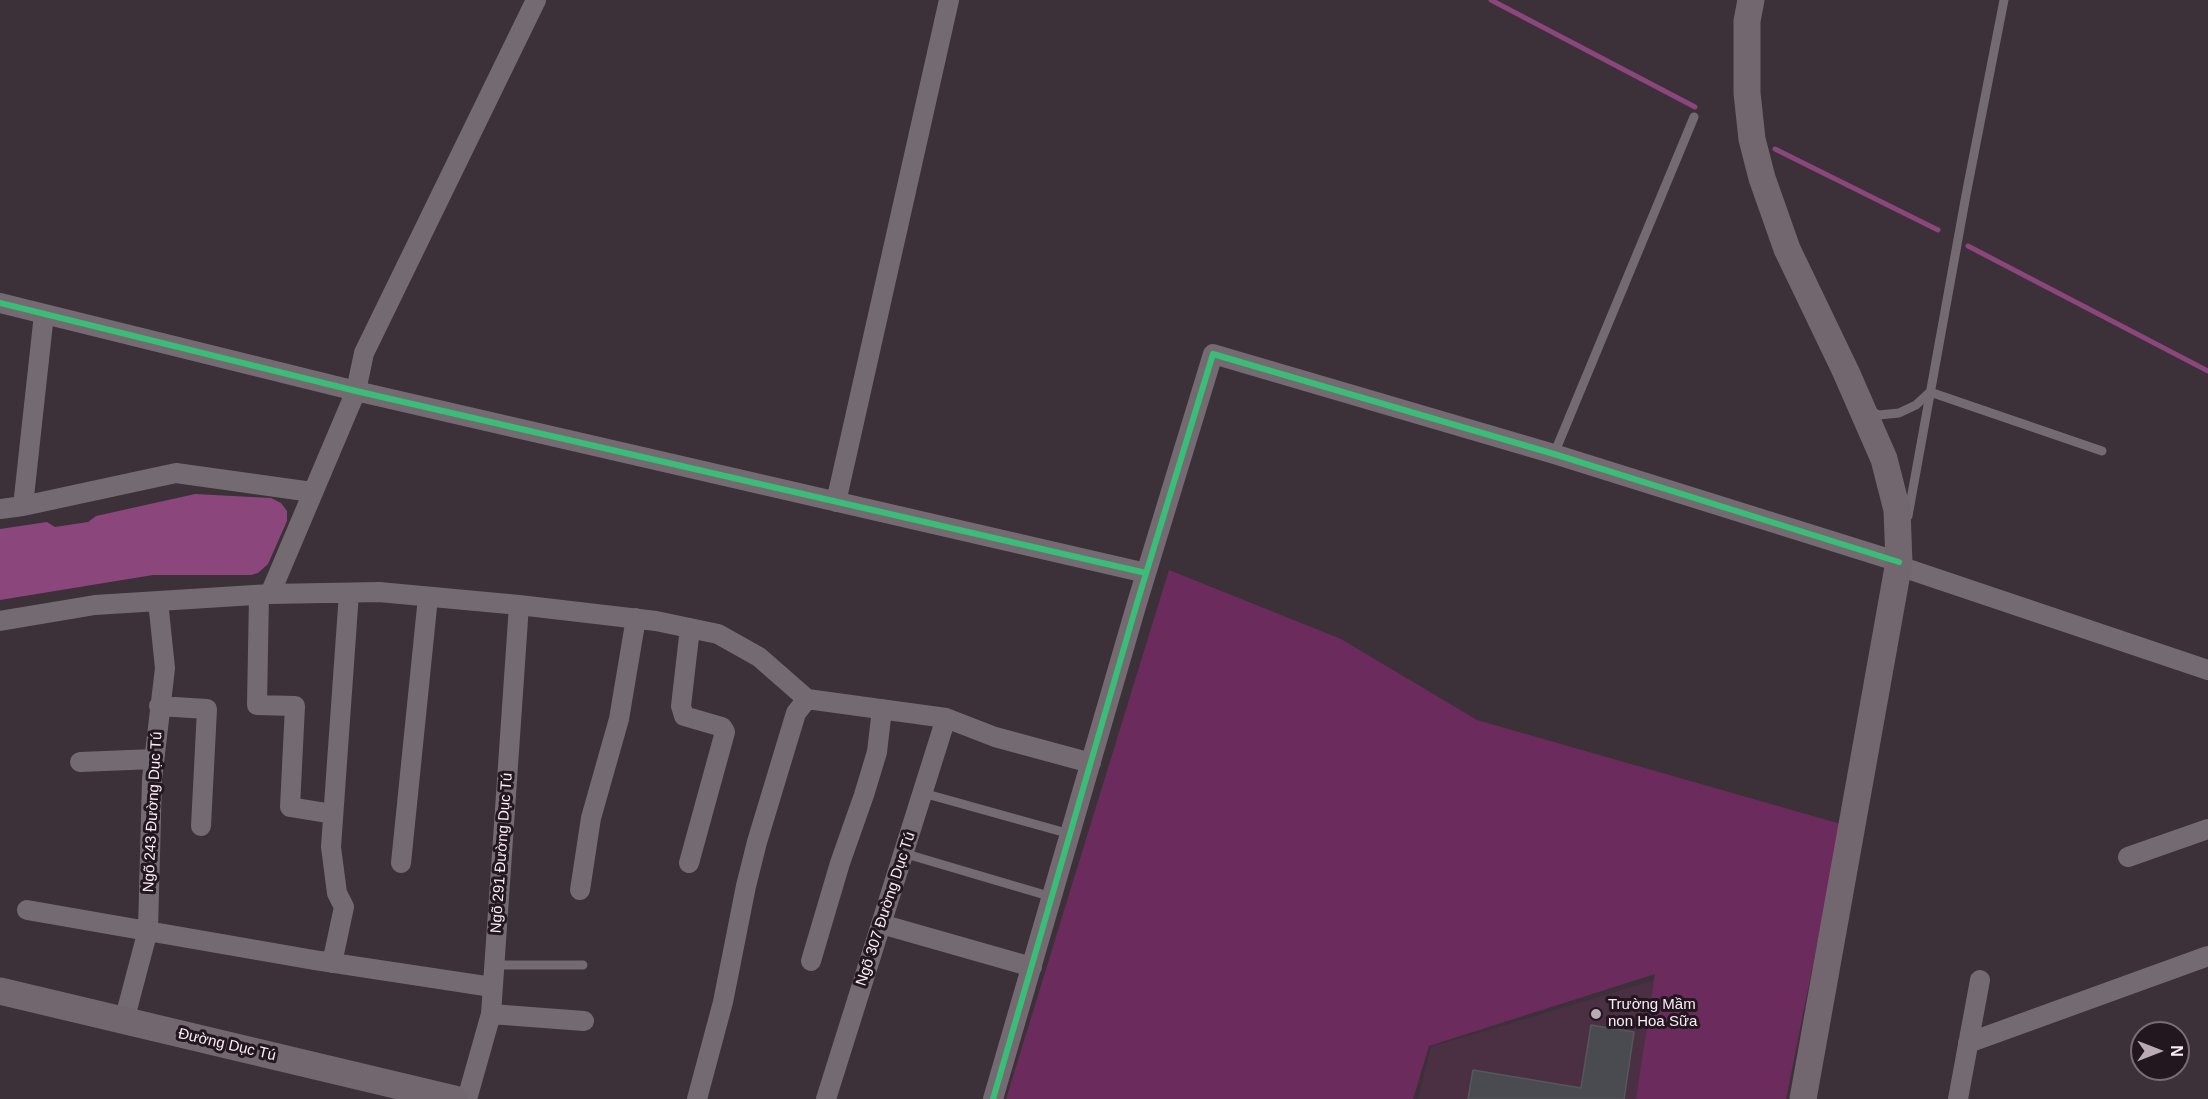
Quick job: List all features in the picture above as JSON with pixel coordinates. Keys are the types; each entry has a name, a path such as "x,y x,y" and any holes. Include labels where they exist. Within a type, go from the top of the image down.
{"street":[{"path":"333,814 290,807 295,706 257,705 265,594 356,391 364,353 536,0"},
{"path":"836,502 949,0"},
{"path":"1751,0 1747,21 1747,93 1752,139 1762,178 1787,249 1863,408 1884,459 1897,510 1899,564 1803,1099"},
{"path":"0,303 356,391 1146,573"},
{"path":"23,506 44,314"},
{"path":"993,1099 1146,573 1213,354 1554,454 1899,564 2208,670"},
{"path":"0,509 176,473 312,492"},
{"path":"0,621 95,605 265,594 379,592 636,618 718,634 759,657 807,699 946,718 995,736 1091,763"},
{"path":"332,963 344,907 334,875 331,847 349,593"},
{"path":"401,863 428,597"},
{"name":"Ngõ 243 Đường Dục Tú","path":"124,1021 148,930 154,759 165,668 158,601"},
{"name":"Ngõ 291 Đường Dục Tú","path":"467,1099 491,1014 519,605"},
{"path":"580,890 591,818 619,719 636,618"},
{"path":"689,863 725,732 722,727 684,716 681,706 690,628"},
{"path":"697,1099 723,1002 757,842 796,712 807,699"},
{"path":"159,706 207,709 201,826"},
{"path":"811,961 840,863 877,752 882,709"},
{"name":"Ngõ 307 Đường Dục Tú","path":"825,1099 946,718"},
{"path":"80,762 154,759"},
{"path":"2128,857 2208,829"},
{"path":"27,910 332,963 492,987"},
{"path":"881,924 1032,967"},
{"path":"1968,1043 2208,956"},
{"path":"1958,1099 1980,980"},
{"name":"Đường Dục Tú","path":"0,991 454,1099"},
{"path":"491,1014 584,1021"}],"lane":[{"path":"1899,564 2004,0"},
{"path":"1554,454 1694,117"},
{"path":"1863,408 1879,415 1899,413 1916,405 1930,392"},
{"path":"1930,392 2102,451"},
{"path":"923,793 1070,834"},
{"path":"903,853 1052,897"},
{"path":"494,965 583,965"}],"shaded area":[{"path":"195,494 271,498 281,503 287,511 287,521 268,564 258,573 251,575 153,575 0,600 0,529 47,522 55,527 88,522 96,516"},
{"path":"1169,570 1341,639 1477,720 1841,824 1786,1099 1636,1099 1655,974 1429,1046 1413,1099 1006,1099"},
{"name":"Trường Mầm non Hoa Sữa","path":"1655,980 1636,1099 1418,1099 1431,1047"}],"building":[{"path":"1591,1025 1634,1032 1624,1099 1468,1099 1473,1070 1581,1088"}],"waterway":[{"path":"1491,0 1695,107"},
{"path":"1775,149 1938,230"},
{"path":"1968,246 2208,371"}],"cycle path":[{"path":"0,303 356,391 1146,573"},
{"path":"993,1099 1137,603 1213,354 1554,454 1899,562"}],"place":[{"name":"Trường Mầm non Hoa Sữa","path":"1596,1014"}]}
